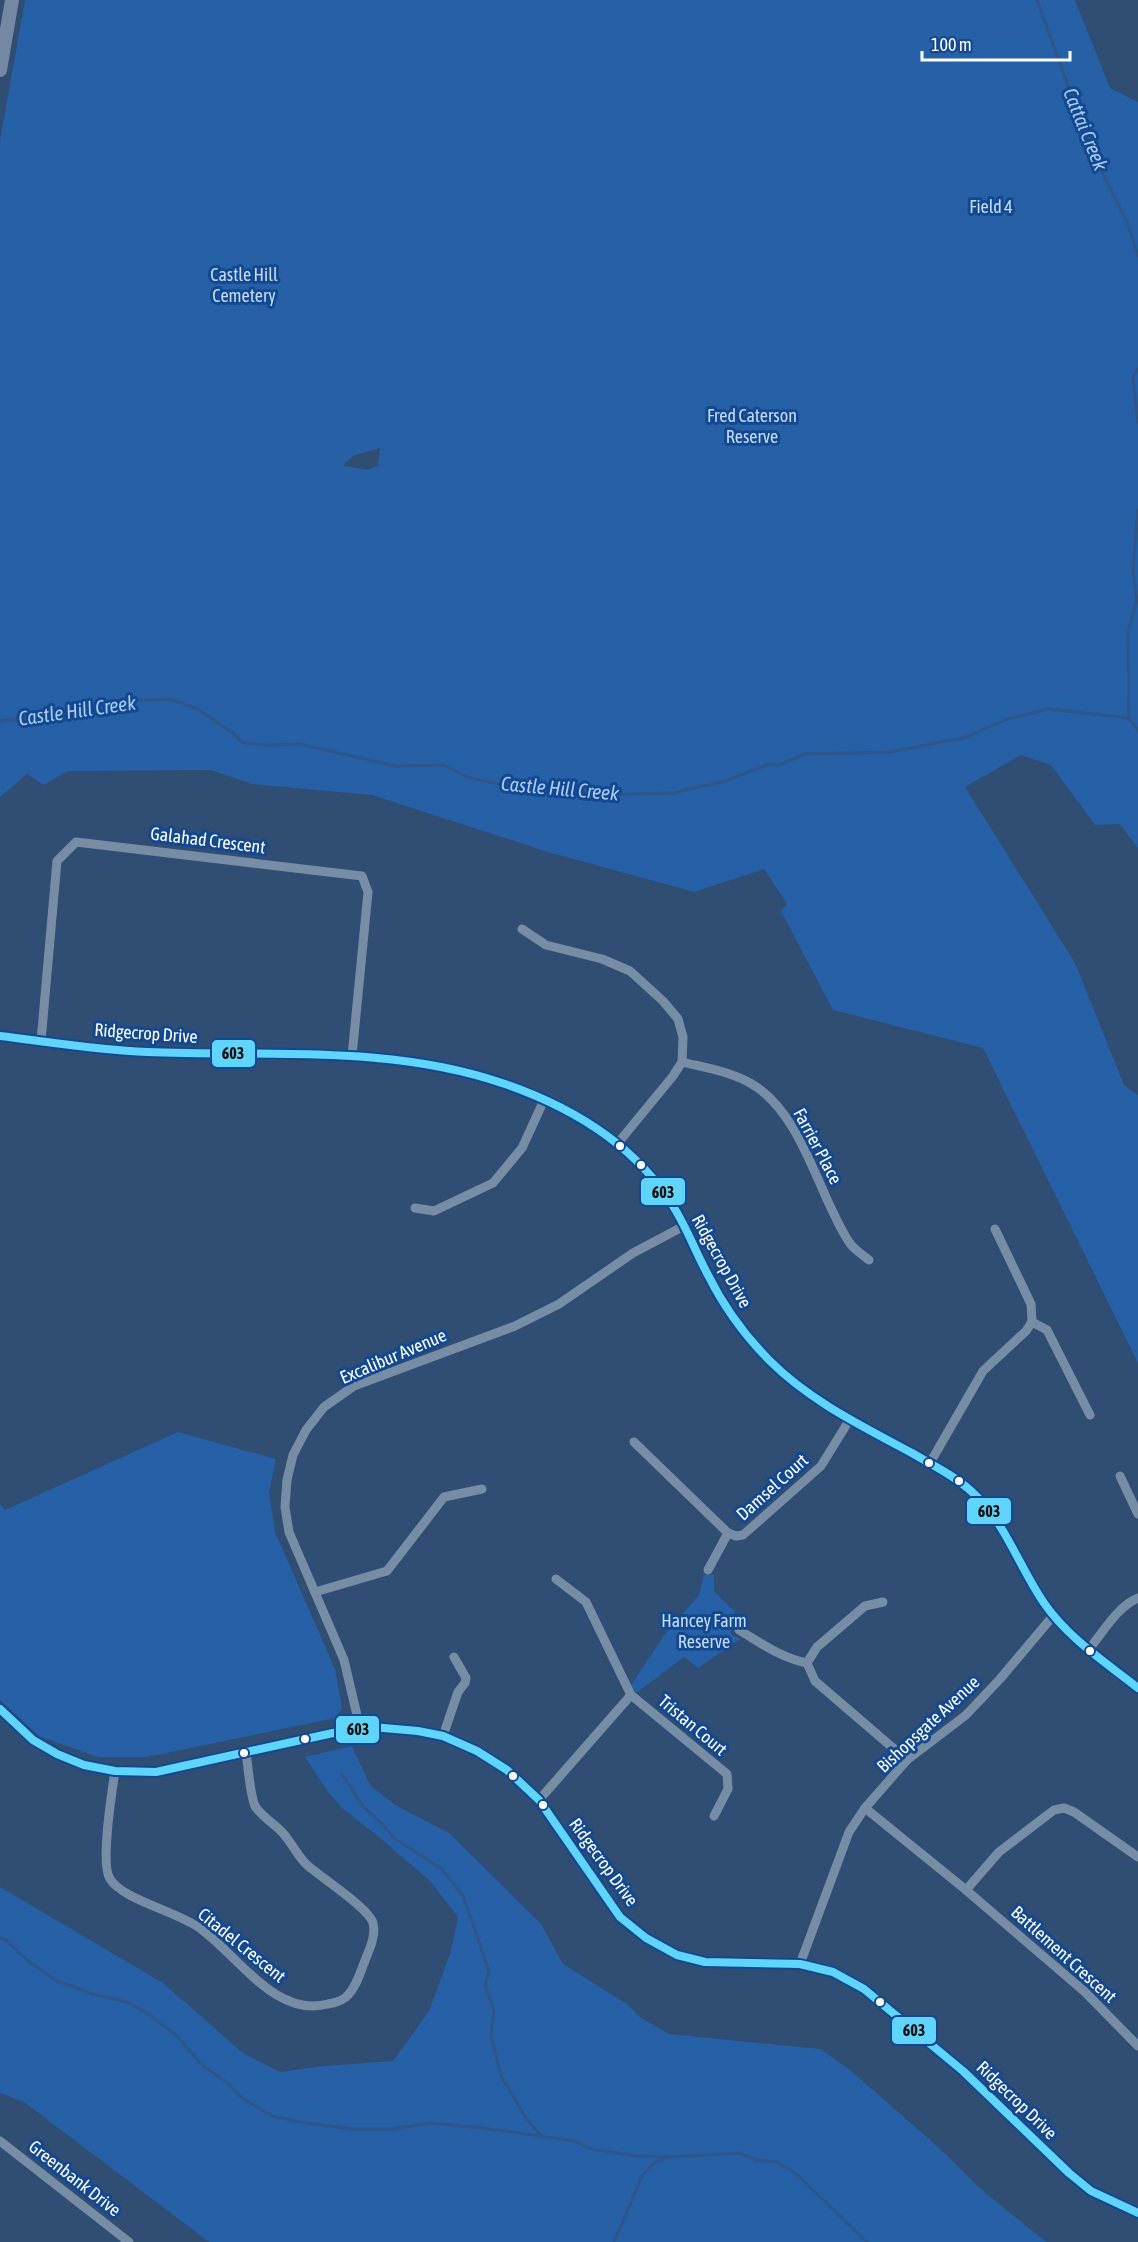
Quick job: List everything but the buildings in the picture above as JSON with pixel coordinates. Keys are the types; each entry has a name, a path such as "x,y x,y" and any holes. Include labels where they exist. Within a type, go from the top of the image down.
{"main road":[{"path":"0,70 12,0"}],"street":[{"name":"Galahad Crescent","path":"41,1041 57,861 76,842 362,876 368,892 352,1056"},
{"path":"522,929 546,945 602,959 630,971 663,1001 678,1019 682,1036 682,1062 618,1143"},
{"name":"Ridgecrop Drive","path":"0,1036 145,1052 391,1058 454,1069 501,1083 583,1119 618,1143 657,1184 684,1226 719,1296 752,1342 773,1365 800,1387 850,1419 952,1476 976,1496 997,1520 1033,1586 1053,1616 1138,1688"},
{"name":"Farrier Place","path":"682,1062 737,1077 755,1086 769,1097 790,1123 850,1244 870,1260"},
{"path":"415,1208 434,1211 493,1183 522,1148 544,1100"},
{"name":"Excalibur Avenue","path":"360,1728 344,1660 289,1532 285,1507 287,1480 293,1455 306,1430 324,1407 354,1386 515,1326 559,1304 633,1253 684,1226"},
{"path":"930,1463 983,1371 1026,1331 1032,1322 1031,1304 995,1229"},
{"path":"1032,1322 1047,1330 1089,1415"},
{"name":"Damsel Court","path":"634,1442 728,1533 736,1536 743,1535 821,1466 850,1419"},
{"path":"1120,1476 1138,1514"},
{"path":"315,1592 387,1571 444,1497 482,1489"},
{"name":"Damsel Court","path":"708,1570 728,1533"},
{"name":"Tristan Court","path":"556,1580 586,1602 632,1695 727,1774 728,1788 714,1816"},
{"path":"1090,1648 1117,1614 1131,1600 1138,1598"},
{"path":"807,1663 818,1647 865,1606 884,1602"},
{"name":"Bishopsgate Avenue","path":"800,1964 849,1832 865,1809 907,1760 966,1715 1053,1616"},
{"path":"739,1630 791,1660 807,1663"},
{"path":"443,1736 458,1692 466,1678 454,1657"},
{"path":"807,1663 815,1681 907,1760"},
{"name":"Tristan Court","path":"539,1800 632,1695"},
{"name":"Ridgecrop Drive","path":"0,1709 33,1740 57,1754 84,1765 115,1772 156,1772 360,1728 418,1731 443,1736 477,1751 507,1770 539,1800 620,1917 646,1938 677,1955 705,1962 800,1964 833,1972 864,1989 971,2079 1069,2173 1091,2191 1138,2213"},
{"name":"Citadel Crescent","path":"115,1772 106,1857 109,1878 120,1890 173,1913 201,1929 263,1985 284,2000 318,2007 335,2002 347,1996 357,1980 372,1940 373,1923 364,1909 334,1888 304,1862 284,1833 255,1807 246,1752"},
{"path":"966,1890 999,1852 1054,1810 1064,1808 1074,1812 1138,1857"},
{"name":"Battlement Crescent","path":"865,1809 966,1890 1085,1992 1138,2046"},
{"name":"Greenbank Drive","path":"0,2141 117,2238 129,2242"}],"green space":[{"name":"Fred Caterson Reserve","path":"25,0 1075,0 1110,88 1138,102 1138,848 1120,824 1095,825 1051,765 1021,755 965,787 1075,963 1124,1085 1138,1095 1138,1363 983,1048 833,1010 781,911 787,904 764,869 694,892 548,852 372,795 252,784 211,770 68,771 44,785 27,774 0,797 0,141","holes":["380,448 378,466 368,470 344,466 344,464 353,456"]},
{"path":"178,1432 276,1459 269,1492 275,1532 335,1669 342,1708 335,1718 147,1757 98,1757 39,1736 0,1700 0,1504 5,1510"},
{"name":"Hancey Farm Reserve","path":"704,1575 714,1575 714,1591 735,1612 728,1621 731,1634 740,1639 698,1668 684,1657 636,1693 631,1685 665,1634 699,1595"},
{"path":"352,1746 370,1785 395,1805 449,1833 541,1924 563,1964 627,2004 640,2017 669,2034 820,2049 850,2070 937,2146 977,2186 1046,2242 209,2242 24,2102 0,2093 0,1887 163,1983 243,2053 280,2072 393,2061 429,2011 451,1951 458,1917 430,1881 342,1808 328,1792 305,1757"}],"waterway":[{"name":"Cattai Creek","path":"1037,0 1092,152 1127,222 1138,256"},
{"name":"Cattai Creek","path":"1138,369 1133,377 1138,422"},
{"name":"Cattai Creek","path":"1138,510 1133,570 1137,600 1128,631 1129,718 1138,730"},
{"name":"Castle Hill Creek","path":"0,721 73,713 111,702 169,699 196,708 233,733 243,743 300,744 395,766 444,765 470,778 503,785 549,787 599,795 673,793 726,781 767,765 779,765 805,754 890,752 967,737 1007,719 1049,709 1129,718"},
{"path":"342,1774 362,1805 395,1839 442,1869 463,1896 489,1971 485,1985 494,2011 491,2035 501,2076 526,2118 542,2137"},
{"path":"0,1938 6,1940 28,1961 57,1981 93,1994 127,2002 146,2012 178,2037 202,2065 229,2084 241,2097 272,2116 351,2129 393,2129 430,2123 483,2128 574,2141 591,2149 636,2156 668,2157 741,2153 756,2160 777,2162 795,2173 867,2242"},
{"path":"614,2242 642,2176 653,2164 667,2157"}],"transit line":[{"name":"603","path":"0,1036 129,1051 328,1055 418,1063 462,1071 505,1084 530,1093 577,1117 621,1147 658,1184 678,1214 728,1310 752,1342 770,1361 819,1401 943,1470 971,1491 993,1516 1035,1589 1054,1616 1088,1649 1138,1688"},
{"name":"603","path":"0,1709 33,1740 57,1754 84,1765 115,1771 156,1772 333,1733 372,1727 418,1731 443,1736 477,1751 507,1770 539,1800 620,1917 646,1938 677,1955 705,1962 800,1964 833,1972 864,1989 963,2071 1069,2173 1091,2191 1138,2213"}],"park label":[{"name":"Field 4","path":"991,206"},
{"name":"Castle Hill Cemetery","path":"244,284"}]}
